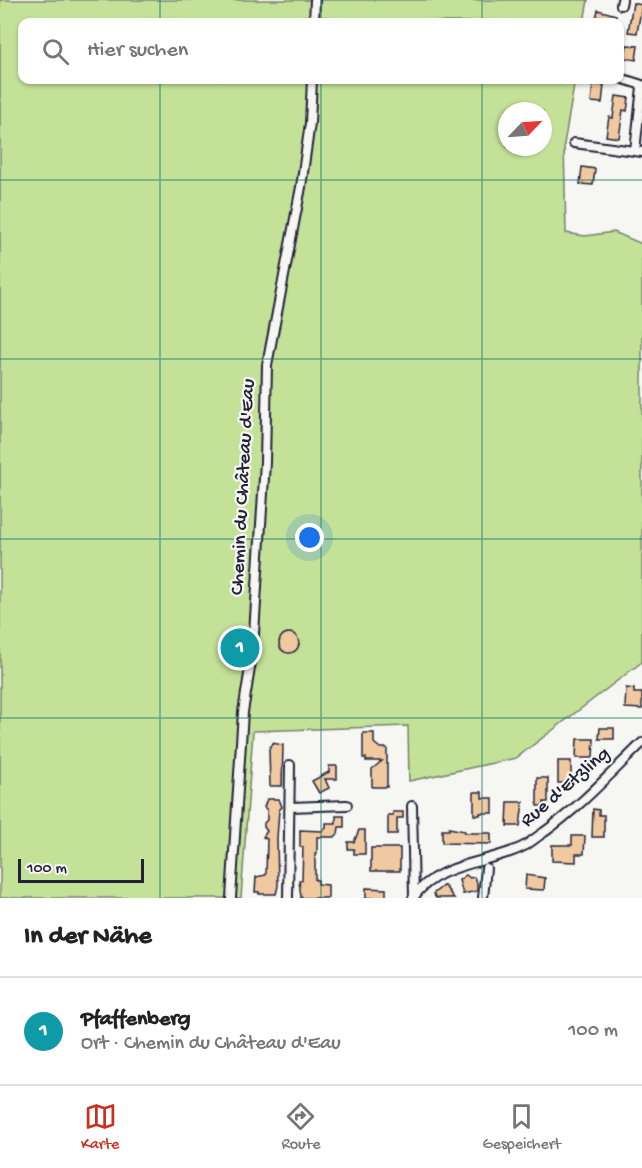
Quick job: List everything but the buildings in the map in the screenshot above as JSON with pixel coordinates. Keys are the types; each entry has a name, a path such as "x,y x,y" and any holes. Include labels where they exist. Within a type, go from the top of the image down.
{"street":[{"path":"314,18 315,0"},
{"path":"574,143 638,152 642,86 624,79"},
{"name":"Chemin du Château d'Eau","path":"231,898 243,712 253,650 265,462 267,365 301,187 310,123 312,84"},
{"name":"Rue d'Etzling","path":"414,897 428,882 463,864 522,848 575,808 642,743"},
{"path":"288,898 290,765"},
{"path":"290,807 347,805"},
{"path":"412,806 414,897"},
{"path":"483,898 486,868"}],"green space":[{"path":"0,0 588,0 585,18 18,18 18,84 574,84 564,144 566,233 585,236 614,232 642,244 642,662 516,758 409,781 408,726 253,731 241,898 0,898"}],"place":[{"name":"Pfaffenberg","path":"240,648"}]}
